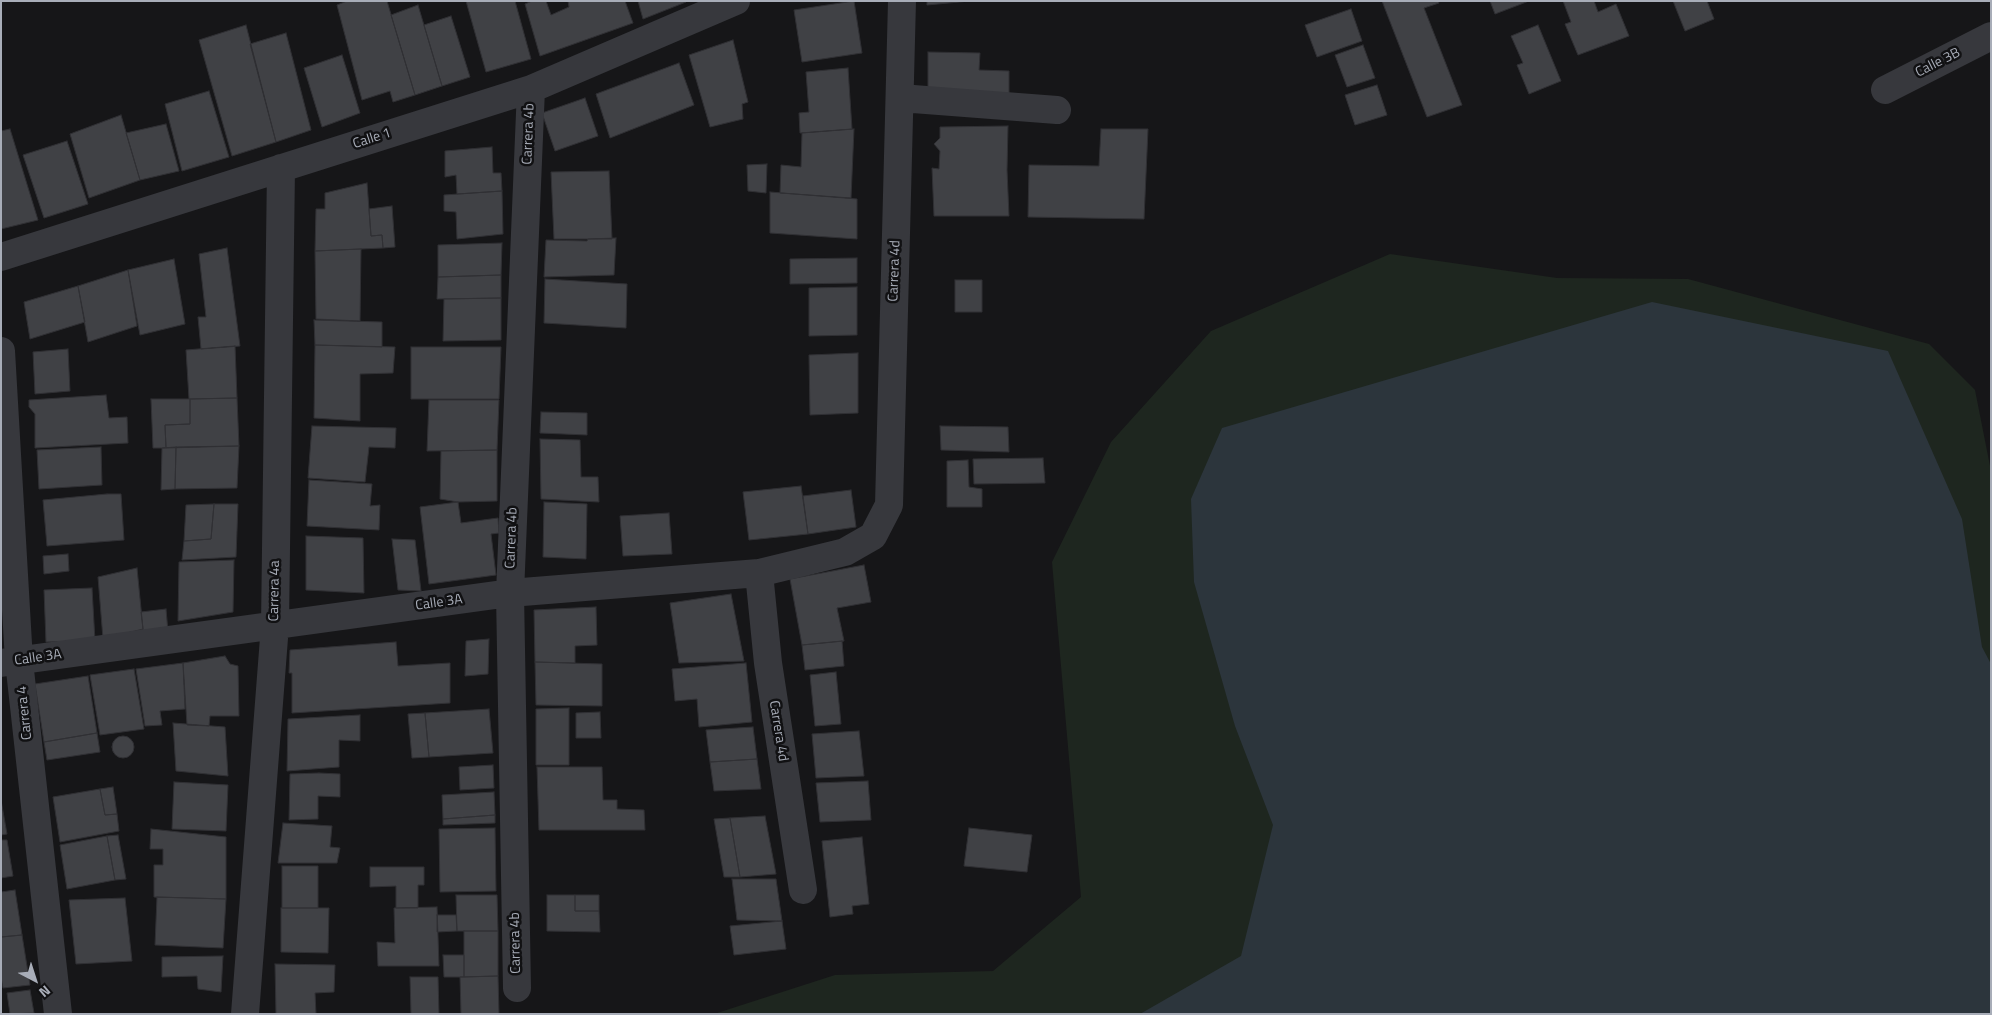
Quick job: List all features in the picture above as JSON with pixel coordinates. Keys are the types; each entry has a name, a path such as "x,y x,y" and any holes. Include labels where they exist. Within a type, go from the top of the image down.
{"street":[{"name":"Calle 1","path":"1,257 531,89 736,1"},
{"name":"Carrera 4d","path":"873,536 889,504 902,1"},
{"name":"Calle 3B","path":"1885,90 1991,36"},
{"name":"Carrera 4b","path":"517,988 510,593 531,89"},
{"path":"900,98 1057,110"},
{"name":"Carrera 4a","path":"245,1014 275,625 281,168"},
{"name":"Carrera 4","path":"1,351 10,662 58,1014"},
{"name":"Calle 3A","path":"10,662 510,593 759,573 845,552 873,536"},
{"name":"Carrera 4d","path":"759,573 768,663 802,890"}],"shaded area":[{"path":"1390,254 1557,278 1688,279 1929,344 1975,390 1991,471 1991,1014 714,1014 835,975 993,971 1081,897 1052,562 1111,442 1211,331"},
{"path":"1652,302 1888,351 1962,519 1982,647 1991,664 1991,1014 1140,1014 1241,956 1273,825 1235,726 1194,582 1191,499 1222,428"}],"building":[{"path":"347,1 387,1 415,95 393,102 390,91 362,100 337,5"},
{"path":"466,1 515,1 531,59 486,72"},
{"path":"532,1 546,1 551,15 569,7 568,1 625,1 633,23 540,56 525,4"},
{"path":"638,1 685,1 686,2 643,19"},
{"path":"854,1 862,53 802,62 794,10"},
{"path":"927,1 970,1 927,5"},
{"path":"1382,1 1438,1 1439,3 1424,8 1462,105 1427,117"},
{"path":"1490,1 1529,1 1495,14"},
{"path":"1563,1 1594,1 1598,12 1616,4 1629,36 1578,55 1565,24 1571,22"},
{"path":"1673,1 1707,1 1714,19 1685,31"},
{"path":"418,5 442,86 415,95 391,15"},
{"path":"1351,9 1362,41 1317,57 1305,25"},
{"path":"451,16 470,77 442,86 424,25"},
{"path":"246,25 276,142 232,156 199,40"},
{"path":"1538,25 1561,81 1529,94 1517,65 1523,63 1511,36"},
{"path":"286,33 311,130 276,142 250,44"},
{"path":"733,40 748,102 742,104 743,119 710,127 689,55"},
{"path":"1363,45 1375,78 1347,87 1335,55"},
{"path":"928,52 980,53 979,70 1009,71 1009,100 928,98"},
{"path":"342,55 360,113 322,127 304,68"},
{"path":"679,63 694,105 610,138 596,94"},
{"path":"848,68 852,129 800,133 799,113 809,112 806,72"},
{"path":"1377,85 1387,115 1355,125 1345,95"},
{"path":"209,91 229,157 182,171 165,104"},
{"path":"585,98 598,136 555,151 542,113"},
{"path":"121,115 140,180 89,198 70,134"},
{"path":"166,124 179,171 140,180 126,133"},
{"path":"1008,126 1009,216 934,216 932,168 939,169 940,151 934,144 940,138 940,127"},
{"path":"10,129 38,220 1,229 1,131"},
{"path":"854,129 851,198 780,193 781,165 801,167 802,133"},
{"path":"1101,129 1148,129 1144,219 1028,217 1029,165 1099,166"},
{"path":"67,141 88,204 44,218 23,155"},
{"path":"492,147 493,173 501,173 502,191 457,194 456,175 445,177 445,151"},
{"path":"767,164 766,193 748,191 747,165"},
{"path":"609,171 612,239 554,239 551,172"},
{"path":"367,183 371,236 382,235 383,248 315,251 316,209 325,209 325,193"},
{"path":"502,191 503,234 457,239 456,212 444,211 444,195"},
{"path":"770,192 857,199 857,239 770,233"},
{"path":"392,206 395,247 383,248 382,235 371,236 369,209"},
{"path":"616,238 614,275 544,277 546,240 587,241 588,239"},
{"path":"502,243 501,275 438,277 438,245"},
{"path":"227,248 240,346 201,349 198,317 206,317 199,254"},
{"path":"361,249 360,321 316,319 315,251"},
{"path":"857,258 857,283 790,284 790,259"},
{"path":"174,259 185,324 140,335 128,270"},
{"path":"128,270 137,326 88,342 78,286"},
{"path":"501,275 501,298 437,299 438,277"},
{"path":"545,279 627,284 626,328 544,323"},
{"path":"955,280 982,280 982,312 955,312"},
{"path":"78,286 85,322 30,339 24,302"},
{"path":"857,287 857,335 809,336 809,288"},
{"path":"501,298 501,340 443,341 444,299"},
{"path":"314,320 382,322 382,347 315,345"},
{"path":"315,345 395,347 393,373 360,374 360,421 314,418"},
{"path":"235,346 237,398 189,399 186,350"},
{"path":"411,347 501,347 499,399 411,399"},
{"path":"68,349 70,391 35,394 33,352"},
{"path":"858,353 858,413 810,415 809,355"},
{"path":"106,395 109,418 127,417 128,443 35,448 35,414 29,407 29,400"},
{"path":"237,398 239,446 166,448 165,425 190,424 190,399"},
{"path":"151,399 190,399 190,424 165,425 166,448 153,448"},
{"path":"429,400 499,400 497,450 427,451"},
{"path":"541,412 587,413 587,435 540,433"},
{"path":"312,426 396,428 395,448 369,447 365,482 308,478"},
{"path":"940,426 1008,427 1009,452 941,450"},
{"path":"540,439 580,440 581,477 598,477 599,502 541,499"},
{"path":"239,446 237,488 175,489 176,447"},
{"path":"101,447 102,485 39,489 37,450"},
{"path":"176,447 175,489 161,490 162,448"},
{"path":"497,450 497,501 458,502 440,499 441,451"},
{"path":"1043,458 1045,483 974,484 973,459"},
{"path":"968,460 969,487 982,489 982,507 947,507 947,461"},
{"path":"309,480 372,484 370,506 380,505 379,530 307,526"},
{"path":"801,486 808,534 749,540 743,492"},
{"path":"851,490 856,527 808,534 803,496"},
{"path":"121,494 124,540 47,546 43,500"},
{"path":"458,502 461,523 498,518 499,533 491,534 496,575 429,584 420,507"},
{"path":"544,502 587,504 586,559 543,557"},
{"path":"214,504 211,539 184,541 186,505"},
{"path":"214,504 238,504 236,557 182,560 184,541 211,539"},
{"path":"669,513 672,554 623,556 620,516"},
{"path":"306,536 363,538 364,593 306,590"},
{"path":"392,539 415,540 421,591 398,590"},
{"path":"68,554 69,571 44,574 43,556"},
{"path":"234,560 233,612 178,621 179,562"},
{"path":"864,565 871,602 837,608 844,641 802,645 790,579"},
{"path":"137,568 143,629 103,639 98,577"},
{"path":"92,588 95,641 46,642 44,590"},
{"path":"731,594 744,661 679,663 670,603"},
{"path":"596,607 597,645 575,646 575,663 535,662 534,610"},
{"path":"166,609 168,632 144,638 141,612"},
{"path":"489,639 488,674 465,676 466,641"},
{"path":"842,641 844,666 805,670 802,645"},
{"path":"396,642 398,666 450,663 450,703 292,713 292,673 289,673 290,650"},
{"path":"225,656 230,664 238,666 239,716 210,716 209,726 187,725 183,663"},
{"path":"535,662 602,664 602,706 536,705"},
{"path":"183,663 185,709 160,711 162,725 145,726 136,669"},
{"path":"746,663 752,722 699,727 697,699 675,701 672,669"},
{"path":"134,669 144,729 100,735 90,675"},
{"path":"836,672 841,724 815,726 810,675"},
{"path":"88,676 97,733 44,742 35,684"},
{"path":"569,708 569,765 536,765 536,709"},
{"path":"489,709 493,753 429,757 425,713"},
{"path":"600,712 601,738 576,738 576,713"},
{"path":"425,713 429,757 412,758 408,714"},
{"path":"360,715 360,741 339,740 339,767 287,771 288,719"},
{"path":"173,723 225,727 228,776 176,771"},
{"path":"753,727 757,759 710,762 706,730"},
{"path":"859,731 864,776 816,778 812,734"},
{"path":"97,733 100,752 47,760 44,742"},
{"path":"119,736 127,736 134,743 134,751 127,758 119,758 112,751 112,743"},
{"path":"757,759 761,789 714,791 710,762"},
{"path":"493,765 494,788 460,790 459,767"},
{"path":"537,767 602,767 603,800 617,800 617,809 644,810 645,830 539,830"},
{"path":"290,774 340,774 340,797 318,796 318,819 289,820"},
{"path":"868,781 871,820 820,822 816,783"},
{"path":"174,782 228,785 226,831 172,829"},
{"path":"113,787 117,814 105,815 100,789"},
{"path":"100,789 105,815 117,814 119,831 60,842 53,797"},
{"path":"494,792 495,815 443,819 442,795"},
{"path":"1,800 7,834 1,835"},
{"path":"495,815 495,823 443,825 443,819"},
{"path":"765,816 776,874 740,877 730,818"},
{"path":"730,818 740,877 724,877 714,819"},
{"path":"283,823 332,826 330,847 340,848 337,863 278,863"},
{"path":"495,828 496,891 440,892 439,829"},
{"path":"969,828 1032,835 1027,872 964,866"},
{"path":"151,829 226,837 226,899 154,897 154,865 163,865 163,849 150,849"},
{"path":"118,835 126,879 115,880 107,836"},
{"path":"107,836 115,880 67,889 60,845"},
{"path":"862,837 869,904 852,906 853,914 830,917 822,841"},
{"path":"1,840 7,840 13,876 1,878"},
{"path":"282,866 318,866 318,908 282,908"},
{"path":"370,867 424,867 424,885 418,885 418,908 396,908 396,886 370,887"},
{"path":"732,879 776,879 782,921 737,920"},
{"path":"15,890 22,935 1,937 1,892"},
{"path":"456,895 497,895 498,931 457,931"},
{"path":"547,895 575,895 575,911 599,911 600,932 547,931"},
{"path":"575,895 599,895 599,911 575,911"},
{"path":"157,897 226,899 223,948 155,945"},
{"path":"125,898 132,961 76,964 69,900"},
{"path":"437,907 439,966 378,966 377,942 395,943 394,908"},
{"path":"281,908 329,908 328,953 281,952"},
{"path":"437,915 456,915 457,931 437,932"},
{"path":"782,921 786,949 734,955 730,926"},
{"path":"464,931 498,931 498,976 464,977"},
{"path":"22,935 30,985 3,988 1,978 1,937"},
{"path":"443,955 464,955 464,977 444,977"},
{"path":"223,956 221,992 198,989 197,976 162,977 162,957"},
{"path":"275,964 335,965 334,992 315,993 316,1014 276,1014"},
{"path":"498,976 499,1014 461,1014 460,977"},
{"path":"410,977 438,977 439,1014 411,1014"},
{"path":"30,990 34,1013 10,1014 7,993"}]}
